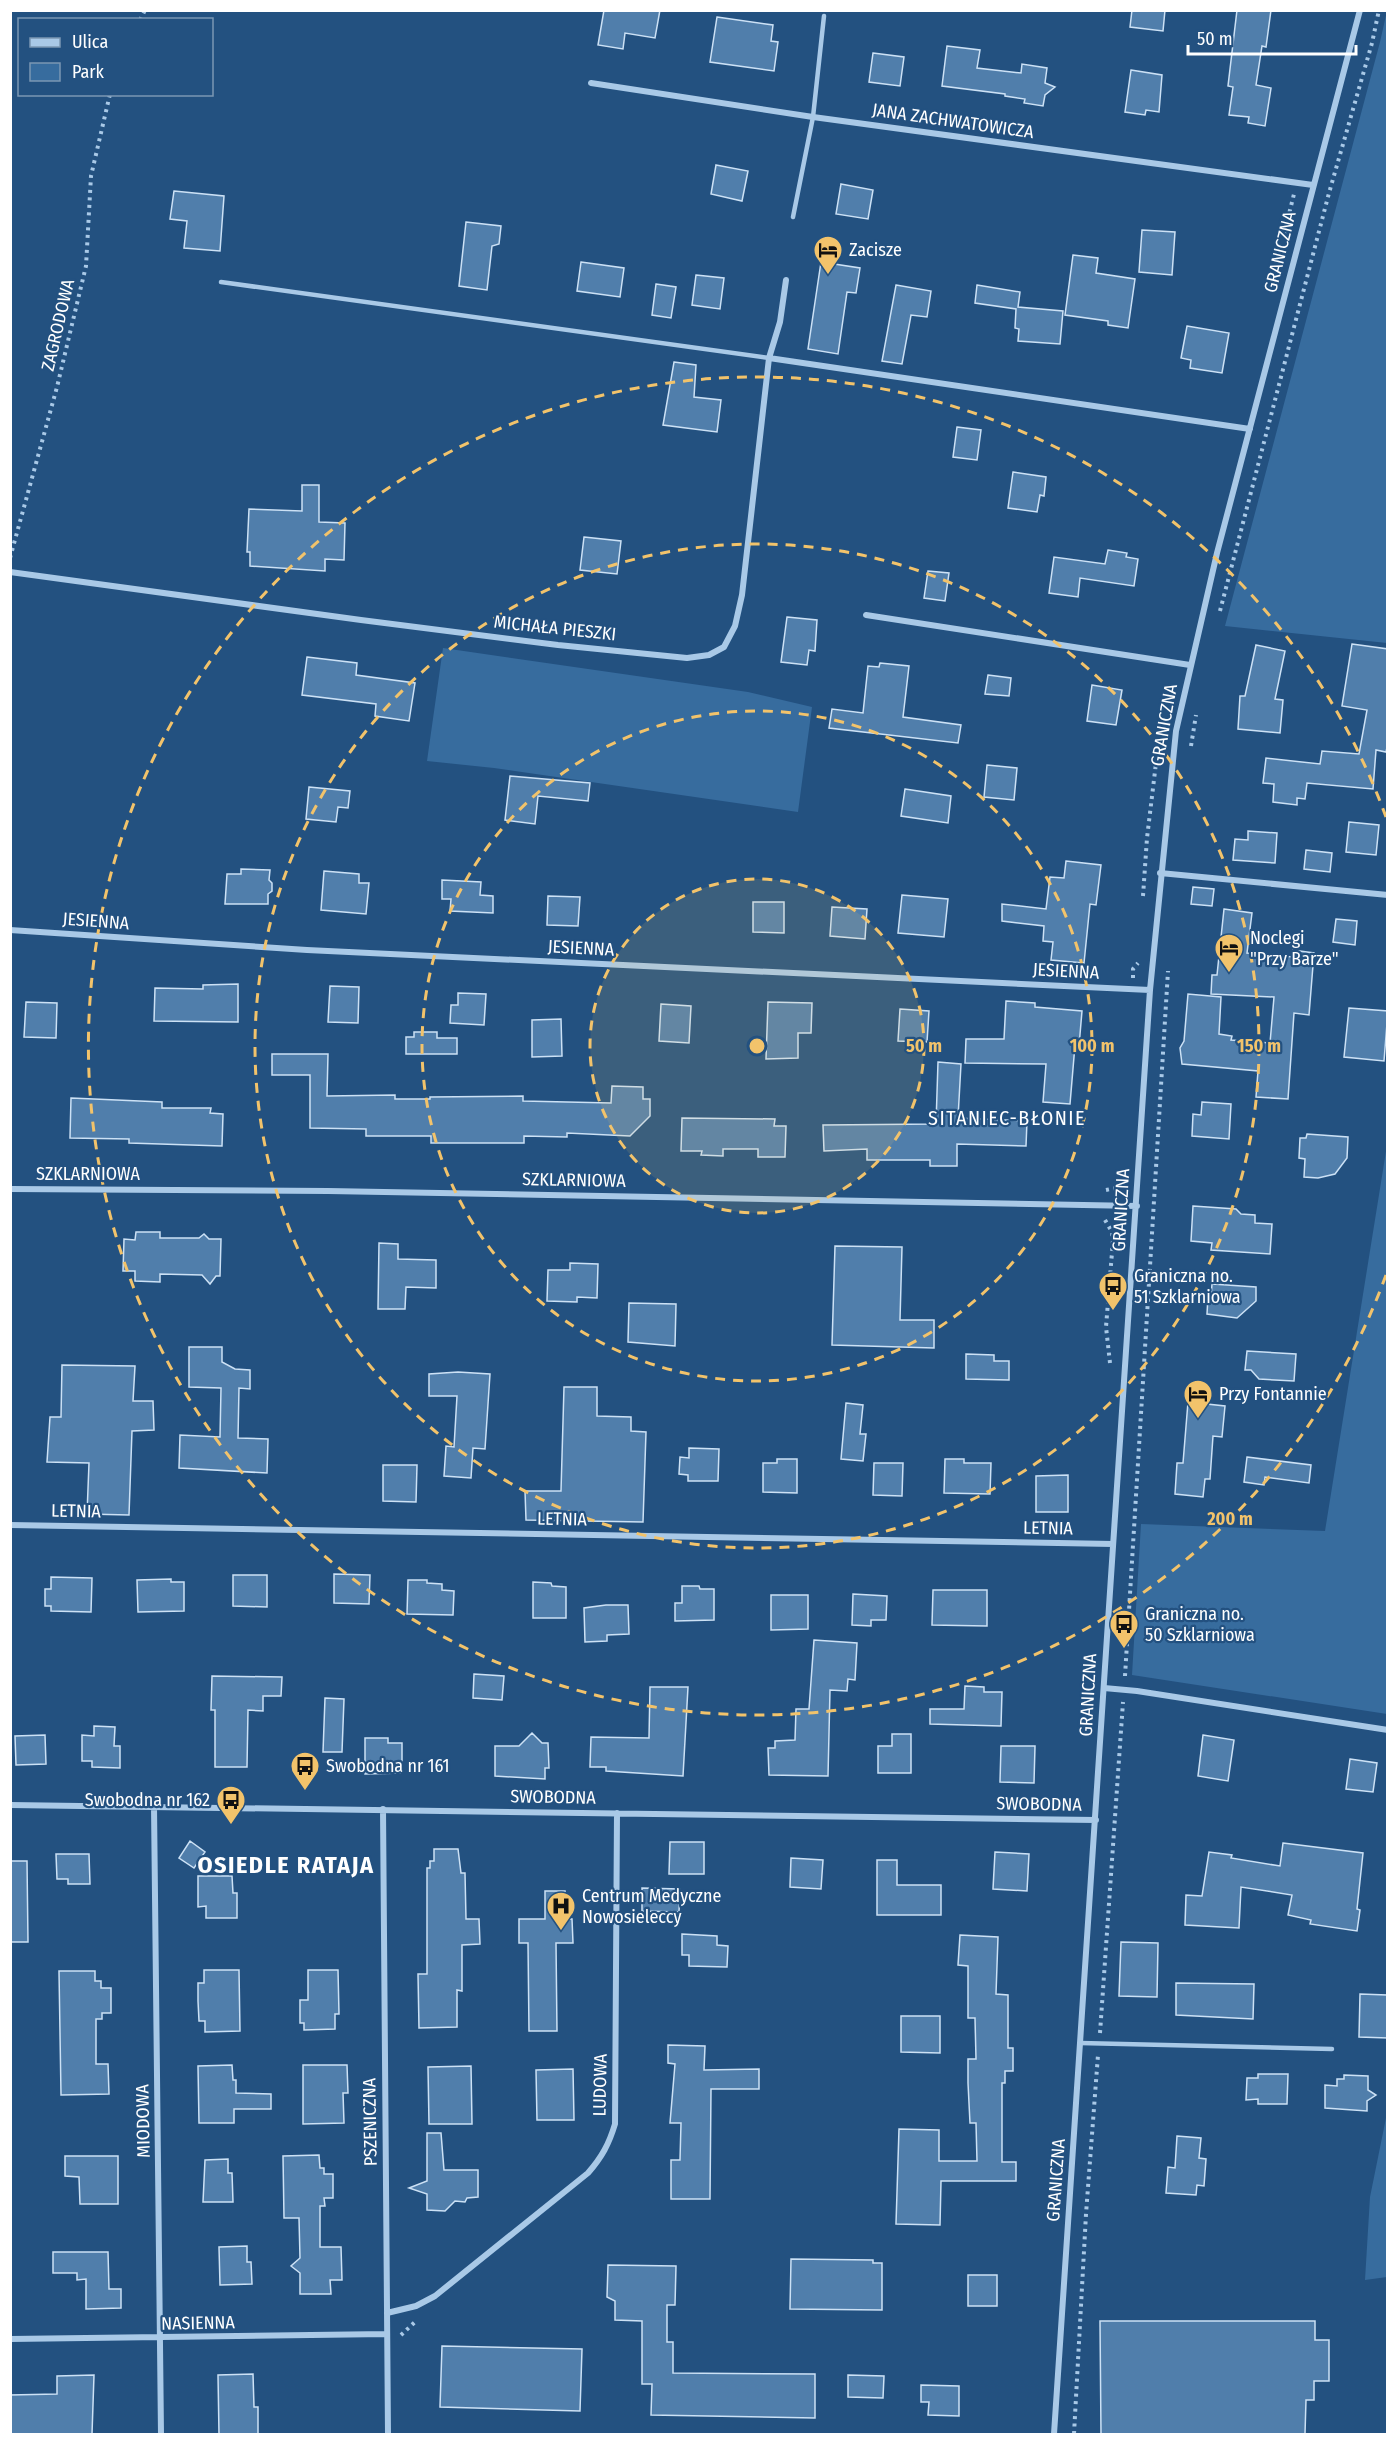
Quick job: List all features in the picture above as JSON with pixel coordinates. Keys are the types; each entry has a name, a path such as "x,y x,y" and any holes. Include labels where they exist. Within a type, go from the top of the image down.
{"street":[{"name":"GRANICZNA","path":"1054,2434 1137,1206 1149,990 1176,731 1190,665 1312,185 1360,10"},
{"name":"JANA ZACHWATOWICZA","path":"591,83 813,117 1312,185"},
{"name":"MICHAŁA PIESZKI","path":"10,572 558,645 687,658 709,655 724,647 735,626 742,595 769,358 780,322 786,280"},
{"path":"769,358 1250,429"},
{"path":"866,615 1190,665"},
{"path":"1160,873 1388,895"},
{"name":"JESIENNA","path":"10,930 307,950 1149,990"},
{"name":"SZKLARNIOWA","path":"10,1189 340,1191 1137,1206"},
{"name":"LETNIA","path":"10,1524 1113,1544"},
{"path":"1104,1688 1388,1730"},
{"name":"SWOBODNA","path":"10,1805 1096,1820"},
{"name":"MIODOWA","path":"154,1806 161,2434"},
{"name":"PSZENICZNA","path":"383,1809 387,2434"},
{"name":"LUDOWA","path":"387,2313 416,2306 435,2296 588,2173 605,2152 615,2124 617,1813"},
{"name":"NASIENNA","path":"10,2339 160,2339 387,2334"}],"lane":[{"path":"793,217 813,117 824,16"},
{"path":"221,282 769,358"},
{"path":"1080,2043 1332,2049"}],"path":[{"path":"1219,615 1379,10"},
{"name":"ZAGRODOWA","path":"10,558 57,387 86,266 91,176 110,96"},
{"path":"1189,758 1197,713"},
{"path":"1074,2434 1086,2214 1123,1715 1168,968"},
{"path":"1104,1216 1112,1232 1113,1240 1106,1327 1110,1367"},
{"path":"1115,1714 1123,1715"}],"green space":[{"path":"1387,11 1387,643 1225,626 1380,42"},
{"path":"443,648 748,692 812,707 798,812 494,768 427,761"},
{"path":"1387,1145 1387,1714 1132,1675 1141,1524 1325,1531"},
{"path":"1387,2113 1387,2277 1365,2280 1370,2197"}],"building":[{"path":"604,10 660,10 655,38 625,33 623,49 598,45"},
{"path":"1132,10 1165,10 1163,31 1130,27"},
{"path":"1237,10 1271,10 1266,47 1262,46 1256,85 1271,88 1265,126 1248,123 1249,117 1229,115 1233,87 1228,86"},
{"path":"717,17 773,25 771,41 778,42 774,71 710,62"},
{"path":"947,46 980,50 977,68 1021,73 1022,64 1047,68 1045,83 1055,87 1045,95 1043,106 1024,103 1025,99 1005,96 1005,94 942,86"},
{"path":"873,53 904,57 900,86 869,82"},
{"path":"1131,70 1162,75 1159,112 1146,110 1145,115 1125,112"},
{"path":"716,165 748,171 742,201 711,194"},
{"path":"841,184 873,190 868,219 836,214"},
{"path":"174,191 224,196 220,251 184,248 187,221 170,219"},
{"path":"466,222 501,226 499,244 492,246 487,290 459,286"},
{"path":"1142,230 1175,232 1172,275 1139,272"},
{"path":"1073,255 1098,258 1096,273 1135,279 1128,328 1108,325 1108,321 1065,315"},
{"path":"581,262 624,268 620,297 577,291"},
{"path":"821,262 860,268 856,293 847,292 838,354 808,349"},
{"path":"696,275 724,278 720,309 692,305"},
{"path":"656,284 676,287 671,318 652,315"},
{"path":"896,285 931,291 927,317 911,315 902,364 882,361"},
{"path":"977,285 1020,292 1018,307 1063,311 1060,344 1018,341 1019,329 1015,328 1016,309 975,303"},
{"path":"1187,326 1229,333 1222,373 1190,368 1191,360 1181,358"},
{"path":"674,362 696,365 694,397 721,400 717,432 663,425"},
{"path":"957,427 981,430 977,460 953,457"},
{"path":"1013,472 1046,477 1044,496 1040,495 1037,512 1008,508"},
{"path":"302,485 319,485 319,522 345,523 344,560 325,559 325,571 250,566 250,552 247,552 249,509 302,511"},
{"path":"584,537 621,541 617,574 580,570"},
{"path":"1108,550 1127,553 1126,557 1138,559 1134,586 1080,578 1078,597 1049,593 1054,557 1105,564"},
{"path":"928,571 949,573 945,601 924,598"},
{"path":"787,617 817,620 815,651 809,650 807,665 781,662"},
{"path":"1352,644 1388,649 1388,743 1386,752 1376,750 1373,789 1307,783 1305,799 1297,798 1297,805 1273,802 1274,784 1263,783 1266,758 1320,764 1322,751 1359,754 1367,710 1342,706"},
{"path":"1256,645 1285,651 1275,699 1283,700 1280,733 1238,729 1240,696 1245,696"},
{"path":"307,657 357,663 356,675 415,683 409,721 375,716 376,704 302,695"},
{"path":"880,663 909,666 903,717 961,725 958,743 829,728 832,709 863,713 868,666 879,667"},
{"path":"988,675 1011,678 1009,696 985,694"},
{"path":"1092,685 1122,690 1116,725 1087,721"},
{"path":"987,765 1017,768 1014,800 984,797"},
{"path":"510,776 590,783 588,801 538,796 535,824 505,820"},
{"path":"309,787 350,791 348,808 338,807 336,822 306,819"},
{"path":"905,789 951,796 948,823 901,816"},
{"path":"1349,822 1379,825 1376,855 1346,852"},
{"path":"1248,831 1277,833 1275,863 1233,860 1235,839 1248,840"},
{"path":"1306,850 1332,853 1330,872 1304,869"},
{"path":"1066,861 1101,865 1096,905 1090,904 1084,963 1051,960 1053,942 1043,941 1044,926 1002,921 1002,904 1046,909 1050,877 1064,878"},
{"path":"241,869 270,870 269,880 272,883 272,891 268,894 268,904 225,904 227,874 241,874"},
{"path":"324,871 359,874 359,883 369,883 366,914 321,910"},
{"path":"442,880 481,882 480,895 493,896 493,913 450,911 451,899 442,899"},
{"path":"1193,887 1214,889 1212,906 1191,904"},
{"path":"902,895 948,899 944,937 898,933"},
{"path":"548,896 580,897 578,926 547,925"},
{"path":"753,902 784,902 784,933 753,932"},
{"path":"832,907 867,909 865,939 830,936"},
{"path":"1224,909 1252,913 1247,953 1293,957 1293,950 1314,953 1309,1015 1294,1013 1288,1099 1256,1097 1258,1071 1182,1064 1180,1048 1184,1041 1188,994 1221,997 1219,1034 1232,1036 1231,1040 1270,1043 1274,997 1211,994 1212,975 1217,975"},
{"path":"1336,919 1357,921 1355,945 1333,942"},
{"path":"238,984 238,1022 154,1021 155,988 203,989 203,985"},
{"path":"330,986 359,987 358,1023 328,1022"},
{"path":"458,993 486,994 484,1025 450,1023 451,1005 458,1005"},
{"path":"1006,1001 1035,1003 1035,1007 1082,1011 1079,1046 1075,1045 1070,1104 1043,1102 1046,1064 965,1063 966,1039 1004,1039"},
{"path":"26,1002 57,1003 56,1038 24,1037"},
{"path":"768,1002 812,1003 811,1033 798,1033 798,1058 766,1059"},
{"path":"661,1004 691,1006 689,1043 659,1041"},
{"path":"1349,1008 1388,1011 1384,1061 1344,1057"},
{"path":"900,1009 929,1011 927,1042 898,1041"},
{"path":"561,1019 562,1056 532,1057 532,1020"},
{"path":"414,1032 437,1032 437,1038 457,1038 457,1054 406,1054 406,1037 414,1037"},
{"path":"272,1054 328,1054 327,1096 395,1095 395,1099 430,1099 430,1097 523,1096 523,1101 611,1103 612,1086 643,1087 643,1099 650,1099 650,1116 630,1136 567,1133 567,1137 524,1136 524,1143 431,1143 431,1136 366,1136 366,1129 310,1128 310,1075 272,1075"},
{"path":"938,1062 961,1064 958,1118 1027,1121 1026,1146 957,1144 957,1166 930,1166 930,1160 867,1160 867,1149 824,1151 823,1125 936,1124"},
{"path":"71,1098 162,1102 162,1108 211,1108 210,1113 223,1114 222,1146 129,1143 129,1139 70,1138"},
{"path":"1202,1102 1231,1104 1229,1139 1192,1136 1193,1114 1201,1115"},
{"path":"682,1118 775,1119 774,1126 786,1126 785,1157 758,1157 758,1149 723,1149 723,1156 701,1155 702,1151 681,1151"},
{"path":"1307,1134 1348,1137 1347,1158 1335,1174 1318,1178 1304,1177 1305,1159 1299,1158 1300,1138 1306,1138"},
{"path":"1193,1206 1236,1209 1241,1214 1255,1215 1255,1223 1272,1224 1270,1254 1211,1250 1212,1243 1191,1241"},
{"path":"136,1232 160,1232 160,1238 199,1238 204,1234 209,1239 221,1239 220,1276 216,1276 210,1284 202,1275 160,1274 160,1282 135,1281 135,1271 123,1271 124,1239 135,1240"},
{"path":"379,1243 398,1244 398,1259 436,1260 436,1288 406,1287 405,1309 378,1309"},
{"path":"835,1246 902,1247 900,1320 934,1320 934,1348 832,1345"},
{"path":"570,1263 598,1264 597,1298 577,1297 577,1302 547,1301 548,1270 570,1270"},
{"path":"1212,1284 1256,1287 1256,1301 1237,1318 1207,1314 1208,1297 1211,1297"},
{"path":"629,1303 676,1304 675,1346 628,1342"},
{"path":"189,1347 222,1347 222,1362 235,1369 250,1370 250,1389 239,1388 238,1438 268,1439 267,1473 179,1468 180,1435 220,1437 221,1388 189,1387"},
{"path":"1247,1351 1296,1354 1294,1381 1259,1379 1251,1370 1245,1370"},
{"path":"966,1354 994,1355 994,1361 1009,1361 1009,1380 966,1379"},
{"path":"62,1365 135,1366 133,1401 153,1401 154,1430 132,1431 129,1515 87,1514 89,1463 47,1462 50,1417 61,1417"},
{"path":"458,1372 490,1374 485,1449 473,1448 471,1478 444,1476 446,1446 454,1447 457,1396 429,1396 429,1374"},
{"path":"564,1387 597,1387 597,1416 631,1417 631,1431 646,1432 643,1522 526,1520 525,1491 561,1491"},
{"path":"1188,1402 1225,1406 1222,1437 1213,1436 1210,1479 1205,1479 1203,1497 1175,1494 1177,1463 1183,1463"},
{"path":"846,1403 863,1405 860,1434 866,1434 863,1461 841,1459"},
{"path":"689,1448 719,1449 718,1481 688,1481 688,1475 679,1474 680,1457 689,1458"},
{"path":"1247,1457 1311,1465 1309,1483 1265,1477 1264,1485 1244,1482"},
{"path":"777,1459 797,1459 797,1493 763,1492 763,1463 777,1463"},
{"path":"945,1459 964,1459 964,1463 991,1463 990,1494 944,1493"},
{"path":"874,1463 903,1463 902,1496 873,1495"},
{"path":"383,1465 417,1465 416,1502 383,1501"},
{"path":"1068,1475 1068,1512 1036,1512 1036,1476"},
{"path":"334,1574 370,1575 369,1604 334,1603"},
{"path":"233,1575 267,1575 267,1607 233,1606"},
{"path":"51,1577 92,1578 91,1612 51,1611 51,1606 45,1606 45,1589 51,1589"},
{"path":"171,1579 171,1582 184,1582 184,1611 138,1612 137,1580"},
{"path":"408,1580 427,1580 427,1583 442,1584 442,1590 454,1591 453,1615 407,1614"},
{"path":"533,1582 566,1587 566,1618 533,1618"},
{"path":"682,1586 714,1589 714,1620 675,1621 675,1603 682,1603"},
{"path":"933,1590 987,1590 987,1626 932,1625"},
{"path":"853,1594 887,1596 886,1620 871,1620 871,1626 852,1625"},
{"path":"771,1595 808,1595 808,1629 771,1630"},
{"path":"628,1605 629,1634 607,1635 607,1641 585,1642 584,1608"},
{"path":"814,1640 857,1643 855,1680 848,1679 847,1691 830,1690 828,1776 769,1775 768,1748 775,1748 775,1741 795,1740 796,1709 809,1709"},
{"path":"474,1674 504,1676 502,1700 473,1698"},
{"path":"212,1676 282,1677 281,1696 263,1696 263,1711 248,1710 247,1767 215,1767 215,1710 211,1710"},
{"path":"965,1686 984,1687 984,1692 1002,1692 1001,1726 930,1724 930,1709 964,1709"},
{"path":"650,1687 688,1687 683,1776 606,1771 606,1767 590,1767 591,1737 649,1738"},
{"path":"325,1698 344,1699 342,1752 323,1752"},
{"path":"94,1726 115,1727 114,1746 120,1746 120,1768 92,1767 92,1761 82,1761 82,1735 94,1736"},
{"path":"532,1733 542,1743 548,1743 549,1768 545,1768 545,1779 495,1776 495,1746 519,1746"},
{"path":"892,1734 911,1734 911,1773 878,1773 878,1746 892,1746"},
{"path":"45,1735 46,1764 16,1765 15,1736"},
{"path":"1203,1735 1234,1740 1228,1781 1198,1776"},
{"path":"365,1738 388,1738 388,1743 402,1743 402,1773 365,1774"},
{"path":"1001,1746 1035,1746 1034,1783 1000,1782"},
{"path":"1350,1759 1377,1763 1373,1792 1346,1789"},
{"path":"190,1841 205,1852 194,1868 179,1858"},
{"path":"670,1842 704,1842 704,1874 669,1874"},
{"path":"1283,1843 1363,1853 1357,1931 1310,1924 1311,1920 1288,1915 1292,1895 1241,1887 1239,1928 1185,1925 1186,1895 1202,1896 1209,1852 1280,1866"},
{"path":"434,1849 458,1849 461,1873 465,1873 466,1919 479,1919 480,1944 462,1945 462,1991 457,1990 457,2027 419,2028 418,1974 427,1974 427,1868 430,1868 430,1861 434,1861"},
{"path":"995,1852 1029,1854 1027,1891 993,1889"},
{"path":"56,1854 89,1854 90,1884 68,1884 68,1879 57,1879"},
{"path":"791,1858 823,1860 821,1889 790,1887"},
{"path":"877,1860 897,1860 897,1885 941,1885 941,1915 877,1915"},
{"path":"10,1861 27,1861 28,1942 10,1942"},
{"path":"198,1876 232,1876 233,1893 237,1893 237,1918 206,1918 206,1906 198,1907"},
{"path":"642,1888 680,1889 679,1912 642,1911"},
{"path":"545,1891 565,1891 566,1919 572,1919 573,1943 556,1943 557,2031 529,2031 528,1943 519,1943 519,1919 545,1919"},
{"path":"682,1934 717,1936 717,1945 728,1946 727,1967 689,1966 689,1955 682,1955"},
{"path":"960,1935 998,1937 996,1994 1008,1995 1008,2048 1013,2048 1013,2071 1005,2071 1005,2083 1002,2083 1002,2162 1016,2162 1016,2181 941,2181 940,2225 896,2224 899,2129 939,2130 939,2161 977,2161 976,2123 970,2123 968,2083 968,2059 976,2059 975,2018 968,2018 968,1966 958,1965"},
{"path":"1121,1942 1158,1943 1157,1997 1119,1996"},
{"path":"204,1970 239,1970 240,2031 205,2032 205,2021 199,2021 198,2001 198,1983 204,1983"},
{"path":"308,1970 338,1970 339,2014 335,2014 335,2029 304,2030 304,2023 300,2023 300,2000 308,2000"},
{"path":"59,1971 95,1971 95,1981 101,1981 101,1988 111,1988 111,2013 102,2013 102,2019 96,2019 96,2064 108,2064 109,2094 61,2095"},
{"path":"1176,1983 1254,1984 1253,2019 1176,2015"},
{"path":"1360,1994 1387,1995 1388,2038 1359,2037"},
{"path":"901,2016 940,2016 940,2053 901,2052"},
{"path":"668,2045 705,2046 704,2070 759,2069 759,2089 711,2089 710,2199 671,2199 671,2160 680,2160 681,2123 670,2123 675,2064 668,2063"},
{"path":"232,2065 233,2080 236,2080 236,2093 271,2094 271,2109 234,2109 234,2123 199,2123 198,2066"},
{"path":"303,2065 347,2065 348,2093 343,2093 344,2123 303,2124"},
{"path":"471,2066 472,2124 429,2124 428,2067"},
{"path":"573,2069 574,2120 537,2120 536,2070"},
{"path":"1258,2074 1288,2074 1287,2104 1258,2104 1258,2099 1246,2100 1247,2078 1258,2078"},
{"path":"1344,2075 1368,2076 1368,2090 1376,2095 1367,2101 1367,2111 1325,2108 1325,2085 1337,2086 1337,2079 1344,2079"},
{"path":"427,2133 441,2133 444,2170 478,2170 478,2197 467,2198 465,2202 455,2201 445,2211 427,2210 427,2194 409,2188 427,2181"},
{"path":"1177,2136 1201,2138 1199,2158 1206,2159 1204,2186 1197,2185 1196,2195 1166,2193 1168,2167 1175,2168"},
{"path":"319,2155 320,2168 324,2168 324,2174 333,2174 333,2198 324,2198 325,2206 320,2206 320,2247 341,2247 342,2280 330,2280 331,2294 300,2294 300,2273 291,2266 300,2258 299,2218 284,2218 283,2156"},
{"path":"65,2156 118,2156 118,2204 80,2204 79,2177 65,2176"},
{"path":"228,2159 228,2173 232,2173 233,2202 203,2202 205,2160"},
{"path":"247,2246 247,2262 251,2262 252,2284 220,2285 219,2247"},
{"path":"53,2252 108,2252 109,2289 121,2289 121,2308 86,2309 86,2279 77,2280 77,2273 53,2273"},
{"path":"791,2259 873,2260 873,2263 882,2263 882,2310 790,2309"},
{"path":"608,2265 676,2266 675,2305 667,2305 667,2342 673,2342 673,2373 815,2374 815,2418 651,2415 652,2384 642,2384 642,2321 615,2320 615,2301 607,2297"},
{"path":"968,2275 997,2275 997,2306 968,2306"},
{"path":"1100,2321 1315,2321 1315,2340 1329,2340 1329,2381 1314,2381 1314,2400 1306,2400 1305,2434 1101,2434"},
{"path":"442,2346 582,2349 580,2411 440,2407"},
{"path":"253,2374 254,2407 258,2407 258,2434 219,2434 218,2375"},
{"path":"94,2375 92,2434 10,2434 10,2395 57,2394 57,2376"},
{"path":"848,2375 884,2376 883,2398 848,2397"},
{"path":"921,2385 959,2386 959,2416 928,2415 929,2402 921,2402"}],"place":[{"name":"Zacisze","path":"828,276"},
{"name":"Noclegi \"Przy Barze\"","path":"1229,974"},
{"name":"Graniczna no. 51 Szklarniowa","path":"1113,1312"},
{"name":"Przy Fontannie","path":"1198,1420"},
{"name":"Graniczna no. 50 Szklarniowa","path":"1124,1650"},
{"name":"Swobodna nr 161","path":"305,1792"},
{"name":"Swobodna nr 162","path":"231,1826"},
{"name":"Centrum Medyczne Nowosieleccy","path":"561,1932"}],"district":[{"name":"SITANIEC-BŁONIE","path":"1007,1118"},
{"name":"OSIEDLE RATAJA","path":"286,1865"}]}
